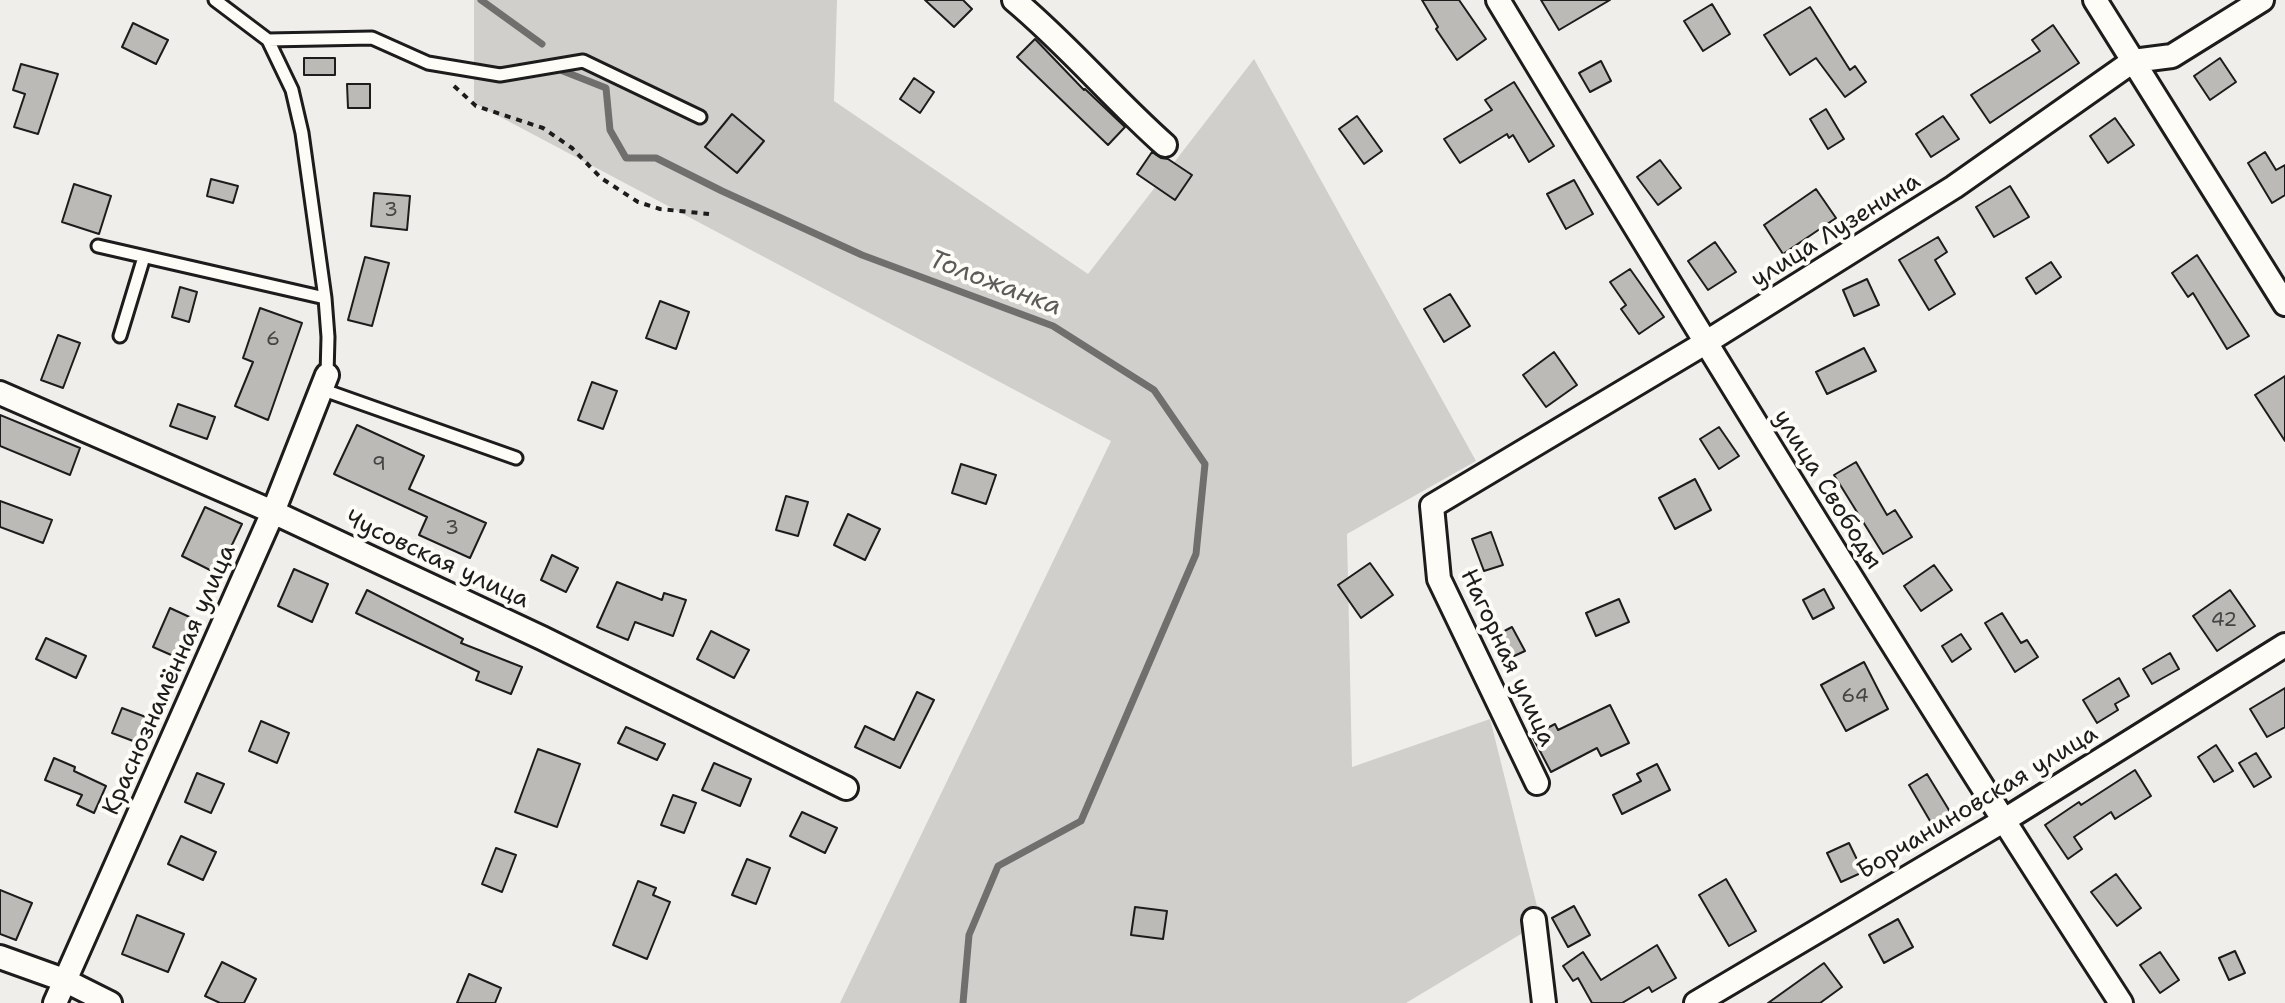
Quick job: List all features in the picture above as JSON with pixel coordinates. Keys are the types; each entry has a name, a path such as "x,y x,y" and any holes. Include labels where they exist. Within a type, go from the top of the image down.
{"street":[{"path":"1014,0 1165,145"},
{"name":"улица Свободы","path":"1498,0 1705,343 2003,821 2121,1003"},
{"path":"2095,0 2285,304"},
{"name":"улица Лузенина","path":"1432,506 1705,343 1954,187 2133,61 2172,56 2262,0"},
{"name":"Краснознамённая улица","path":"55,1003 273,512 324,382"},
{"name":"Чусовская улица","path":"0,393 273,512 542,638 846,788"},
{"name":"Нагорная улица","path":"1432,506 1439,579 1537,783"},
{"name":"Борчаниновская улица","path":"1696,1003 2003,821 2285,645"},
{"path":"1534,920 1544,1003"},
{"path":"0,957 64,980 110,1003"}],"lane":[{"path":"215,0 268,40 292,90 325,298 324,382 516,458"},
{"path":"268,40 372,38 428,63 500,75 583,61 700,117"},
{"path":"98,246 325,298"},
{"path":"120,336 144,257"}],"path":[{"path":"428,63 476,106 543,128 572,148 601,178 638,202 660,209 709,214"}],"shaded area":[{"path":"474,0 837,0 834,101 1088,274 1254,59 1476,461 1347,534 1352,767 1490,719 1541,922 1406,1003 840,1003 1111,441 474,103"}],"building":[{"path":"925,0 963,0 972,9 954,27"},
{"path":"1422,0 1459,0 1486,39 1457,60 1436,29 1438,27"},
{"path":"1541,0 1610,0 1559,30"},
{"path":"1712,4 1730,34 1703,51 1684,21"},
{"path":"1810,7 1850,70 1855,66 1866,82 1845,97 1816,58 1790,75 1764,35"},
{"path":"133,23 168,40 156,64 122,47"},
{"path":"2053,25 2079,63 1990,123 1971,95 2040,51 2032,40"},
{"path":"1035,39 1125,127 1108,145 1017,57"},
{"path":"304,58 335,58 335,75 304,75"},
{"path":"2220,58 2236,82 2210,100 2194,76"},
{"path":"1601,61 1611,81 1590,92 1579,73"},
{"path":"21,64 58,74 38,134 14,127 25,94 13,90"},
{"path":"914,78 934,92 920,113 900,99"},
{"path":"1514,82 1554,146 1529,162 1513,135 1509,138 1507,134 1460,163 1444,139 1492,110 1485,100"},
{"path":"347,84 370,84 370,108 348,108"},
{"path":"1826,109 1844,139 1828,149 1810,119"},
{"path":"732,114 764,141 737,173 705,147"},
{"path":"1357,116 1382,151 1364,164 1339,129"},
{"path":"1943,116 1959,139 1931,157 1916,134"},
{"path":"2115,118 2134,145 2108,163 2090,136"},
{"path":"1152,152 1192,175 1175,200 1137,174"},
{"path":"2265,152 2276,170 2285,165 2285,195 2272,203 2248,163"},
{"path":"1660,160 1681,188 1658,205 1637,177"},
{"path":"211,179 238,186 233,203 207,196"},
{"path":"1574,180 1593,214 1566,229 1547,194"},
{"path":"74,184 111,196 99,234 62,222"},
{"path":"2010,186 2029,217 1994,237 1976,207"},
{"path":"1816,189 1836,218 1783,254 1764,225"},
{"path":"374,193 410,196 407,230 371,226"},
{"path":"1938,237 1947,252 1935,260 1955,294 1929,310 1899,260"},
{"path":"1715,242 1736,272 1708,290 1688,261"},
{"path":"2197,255 2249,336 2227,349 2193,293 2188,297 2172,273"},
{"path":"365,257 389,263 372,326 348,320"},
{"path":"2051,262 2061,277 2036,294 2026,278"},
{"path":"1630,269 1664,317 1639,334 1621,309 1626,305 1610,282"},
{"path":"1867,279 1879,305 1854,316 1843,290"},
{"path":"180,287 197,292 189,322 172,317"},
{"path":"1450,294 1470,326 1444,342 1424,309"},
{"path":"660,301 689,312 676,349 646,338"},
{"path":"260,308 302,323 268,420 235,406 253,362 243,358"},
{"path":"58,335 80,343 63,388 41,380"},
{"path":"1864,348 1876,371 1827,394 1816,372"},
{"path":"1554,352 1577,385 1546,407 1523,375"},
{"path":"2285,376 2285,441 2255,395"},
{"path":"592,382 617,391 603,429 578,420"},
{"path":"178,404 215,417 207,439 170,426"},
{"path":"0,415 80,448 70,475 0,446"},
{"path":"357,425 424,456 409,489 486,523 470,558 419,535 427,517 334,474"},
{"path":"1719,427 1739,456 1719,469 1700,439"},
{"path":"1856,462 1887,515 1895,510 1912,537 1883,554 1834,475"},
{"path":"961,464 996,475 986,504 952,493"},
{"path":"1695,479 1711,510 1675,529 1659,498"},
{"path":"786,496 808,502 798,536 776,530"},
{"path":"0,501 52,520 43,543 0,527"},
{"path":"205,507 242,524 218,574 182,556"},
{"path":"848,514 880,529 865,560 834,545"},
{"path":"1491,532 1503,565 1484,571 1472,539"},
{"path":"552,555 578,568 566,592 541,580"},
{"path":"1370,563 1393,595 1361,618 1338,585"},
{"path":"1934,565 1952,590 1921,611 1904,586"},
{"path":"294,569 328,584 312,622 278,606"},
{"path":"617,582 662,600 664,593 686,600 673,636 635,622 628,640 597,627"},
{"path":"1824,589 1834,608 1813,619 1803,600"},
{"path":"367,590 463,639 461,643 522,667 511,694 476,680 479,672 356,613"},
{"path":"2230,590 2255,626 2217,651 2193,616"},
{"path":"1619,599 1629,622 1596,636 1586,613"},
{"path":"170,608 196,620 178,658 153,647"},
{"path":"2002,613 2021,643 2027,640 2038,657 2015,672 1985,623"},
{"path":"1512,627 1525,651 1503,661 1491,638"},
{"path":"711,631 749,650 734,678 697,659"},
{"path":"1961,634 1971,649 1952,662 1942,646"},
{"path":"46,638 86,656 76,678 36,659"},
{"path":"2170,653 2179,669 2152,684 2143,669"},
{"path":"1864,662 1888,709 1846,731 1821,685"},
{"path":"2119,678 2129,696 2115,704 2118,710 2097,723 2083,700"},
{"path":"2285,688 2285,727 2267,737 2250,709"},
{"path":"917,692 934,700 900,768 855,747 865,726 894,740"},
{"path":"1610,705 1629,743 1601,756 1597,748 1551,772 1532,736 1555,724 1558,730"},
{"path":"122,708 151,719 141,744 112,733"},
{"path":"261,721 289,733 277,763 249,751"},
{"path":"626,727 665,744 657,760 618,743"},
{"path":"2216,745 2233,771 2214,782 2198,757"},
{"path":"538,749 580,764 557,827 515,812"},
{"path":"2256,753 2271,777 2254,787 2239,763"},
{"path":"54,758 106,786 94,813 77,805 82,795 45,780"},
{"path":"714,763 751,779 740,806 702,790"},
{"path":"1657,764 1670,790 1622,814 1613,795 1641,781 1637,774"},
{"path":"2135,770 2151,796 2115,819 2111,812 2074,837 2082,849 2068,859 2045,825"},
{"path":"197,773 224,784 211,813 185,802"},
{"path":"1927,774 1952,815 1933,826 1909,785"},
{"path":"673,795 696,803 684,833 661,825"},
{"path":"802,812 837,828 825,853 790,836"},
{"path":"181,836 216,852 203,880 168,864"},
{"path":"1849,843 1863,872 1841,882 1827,853"},
{"path":"496,848 516,855 502,892 482,884"},
{"path":"747,859 770,868 756,904 732,895"},
{"path":"2116,874 2141,908 2117,926 2091,892"},
{"path":"1726,879 1756,931 1729,946 1699,895"},
{"path":"638,881 656,888 653,895 670,902 647,959 613,945"},
{"path":"0,890 32,903 16,940 0,934"},
{"path":"1574,906 1590,935 1568,947 1552,918"},
{"path":"1135,907 1167,911 1163,939 1131,935"},
{"path":"137,915 184,934 168,972 122,954"},
{"path":"1898,919 1913,947 1884,963 1869,935"},
{"path":"1657,945 1676,978 1652,992 1649,987 1622,1003 1592,1003 1578,978 1573,981 1563,966 1583,952 1601,980"},
{"path":"2235,951 2245,973 2229,980 2219,958"},
{"path":"2160,952 2179,980 2160,993 2140,965"},
{"path":"222,962 256,979 244,1003 220,1003 205,996"},
{"path":"1824,963 1842,987 1820,1003 1768,1003"},
{"path":"469,974 501,988 495,1003 457,1003"}],"waterway":[{"name":"Толожанка","path":"481,0 542,44"},
{"name":"Толожанка","path":"563,71 606,88 610,130 626,158 656,158 862,255 1053,326 1154,390 1205,464 1196,554 1081,821 998,866 969,935 963,1003"}]}
